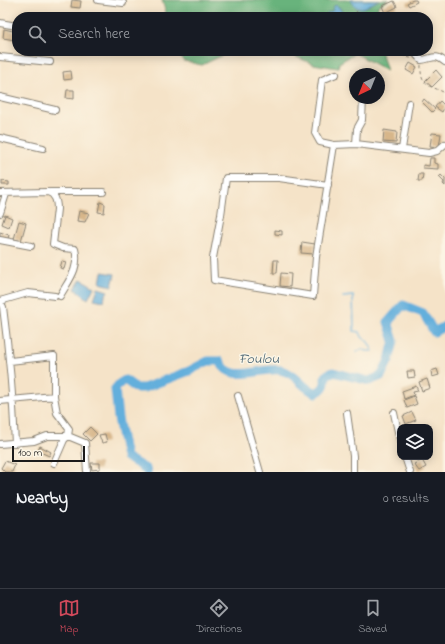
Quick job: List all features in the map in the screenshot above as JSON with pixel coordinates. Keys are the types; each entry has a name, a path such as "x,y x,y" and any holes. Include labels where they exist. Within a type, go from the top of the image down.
{"street":[{"path":"98,0 123,3"},
{"path":"0,23 12,25"},
{"path":"418,56 421,60 433,56 445,62"},
{"path":"0,57 50,62"},
{"path":"336,74 322,80 315,133 320,142 334,145 356,144 434,153 445,144"},
{"path":"0,97 55,110"},
{"path":"402,149 409,103"},
{"path":"356,144 357,129 362,120 363,104"},
{"path":"0,138 43,148"},
{"path":"328,185 279,178 226,178 213,258 214,280 313,296 316,257 328,185 334,145"},
{"path":"14,443 10,362 3,307 0,301 28,293 58,296 75,271 77,258 75,249 63,248 53,244 57,204 55,197 50,192"},
{"path":"0,213 3,194 103,192"},
{"path":"0,240 30,246"},
{"path":"10,362 54,356 54,396 56,413 69,429 68,436 64,440 54,463"},
{"path":"0,401 54,396"},
{"path":"238,396 260,472"},
{"path":"347,413 353,456 353,472"},
{"path":"394,413 397,427"},
{"path":"0,444 34,441 48,436 68,436 85,443 87,472"},
{"path":"406,460 410,472"}],"path":[{"path":"405,56 421,60 421,73 424,82 445,93"}],"green space":[{"path":"162,0 388,0 378,6 377,12 166,12"},
{"path":"180,56 221,56 202,65 184,61"},
{"path":"294,56 350,56 339,63 338,68 313,64"},
{"path":"360,56 382,56 387,71 385,68 382,68"}],"water":[{"path":"350,0 379,0 364,8 357,8"},
{"path":"336,5 340,8 342,12 330,12 332,11"},
{"path":"102,272 115,274 112,286 100,283"},
{"path":"81,279 94,287 88,299 75,289"},
{"path":"98,288 108,291 104,301 94,299"}],"building":[{"path":"72,0 81,1 80,8 71,7"},
{"path":"416,0 417,2 409,6 407,3"},
{"path":"394,1 397,7 385,12 382,6"},
{"path":"4,29 12,31 12,40 3,38"},
{"path":"410,63 417,67 413,74 406,70"},
{"path":"436,70 442,77 432,87 425,81"},
{"path":"71,71 72,79 64,80 63,72"},
{"path":"67,90 74,90 74,99 66,98"},
{"path":"424,99 435,109 432,112 422,102"},
{"path":"440,101 445,106 442,112 435,107"},
{"path":"384,130 397,132 396,143 383,142"},
{"path":"432,133 441,134 439,147 430,146"},
{"path":"430,158 434,158 434,163 438,164 438,169 423,168 423,165 429,166"},
{"path":"419,174 423,174 422,181 418,181"},
{"path":"441,175 445,179 445,186 443,184 444,182 439,177"},
{"path":"2,181 9,182 9,185 2,185"},
{"path":"100,202 105,204 104,213 98,212"},
{"path":"79,211 89,213 85,222 77,221"},
{"path":"5,215 12,218 9,227 2,224"},
{"path":"19,221 26,223 21,241 14,239"},
{"path":"275,230 282,231 282,235 275,234"},
{"path":"0,232 9,235 8,239 0,237"},
{"path":"302,242 315,244 314,254 301,253"},
{"path":"274,260 278,260 277,273 273,273"},
{"path":"62,261 66,262 64,269 60,268"},
{"path":"281,273 291,274 290,287 280,286"},
{"path":"437,369 439,375 432,377 431,371"},
{"path":"407,371 414,371 415,377 408,378"},
{"path":"427,379 430,388 422,391 419,382"},
{"path":"416,386 418,391 413,392 414,395 404,399 402,391"},
{"path":"414,396 417,404 407,408 404,400"},
{"path":"412,412 416,420 406,424 403,416"},
{"path":"90,427 97,434 90,441 83,434"},
{"path":"105,434 107,442 102,443 99,435"},
{"path":"40,446 51,452 49,456 38,451"},
{"path":"422,460 426,467 419,471 414,464"},
{"path":"5,461 15,465 12,472 5,472 1,468"},
{"path":"91,463 100,463 100,469 92,470"}],"waterway":[{"path":"343,297 353,296 354,331 360,332 373,351 365,351 362,349 357,352"},
{"name":"Foulou","path":"147,472 146,469 126,457 118,418 115,389 125,380 136,388 144,388 189,371 208,361 220,361 225,368 238,374 280,370 291,374 306,388 316,393 324,387 325,378 328,374 333,372 369,381 381,376 389,360 394,341 388,322 403,305 423,313 434,332 445,326"}]}
